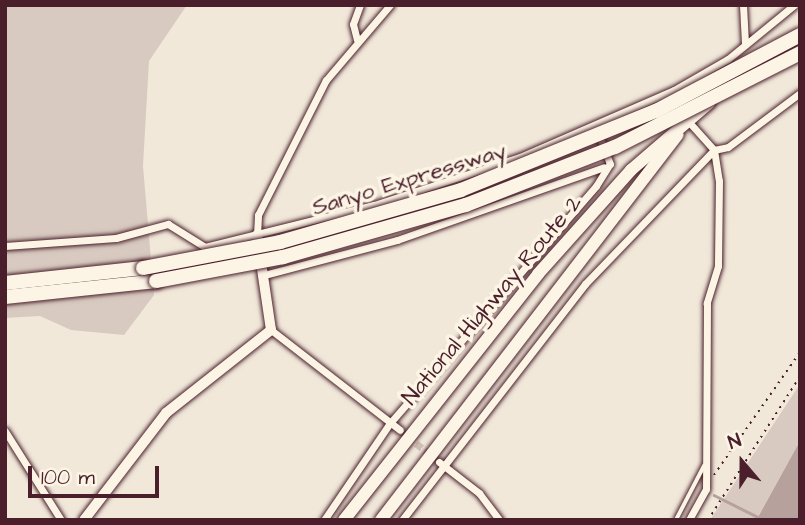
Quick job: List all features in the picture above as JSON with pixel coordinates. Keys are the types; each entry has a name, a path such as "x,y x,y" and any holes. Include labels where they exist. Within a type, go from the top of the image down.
{"highway":[{"name":"National Highway Route 2","path":"344,520 491,328 631,170 800,27"},
{"name":"Sanyo Expressway","path":"5,283 143,268 279,242 461,190 656,111 800,35"},
{"name":"Sanyo Expressway","path":"5,297 156,281 283,257 466,205 615,147 800,53"},
{"name":"National Highway Route 2","path":"381,520 574,276 688,121"}],"street":[{"path":"357,40 353,24 360,5"},
{"path":"390,5 357,40 321,88 258,215 257,235 271,330 400,430"},
{"path":"743,5 745,44"},
{"path":"5,246 116,238 161,224 181,228 205,247 446,182 596,126 674,90 745,44 794,5"},
{"path":"674,90 688,121 714,150 718,265 707,303 706,489 689,520"},
{"path":"402,520 447,469 584,284 714,150 728,147 800,93"},
{"path":"264,275 397,240 604,167 610,164 596,126"},
{"path":"324,520 390,423 596,186 604,167"},
{"path":"84,520 166,413 271,330"},
{"path":"5,431 61,520"},
{"path":"439,462 479,493 499,520"}],"lane":[{"path":"676,520 706,461"}],"path":[{"path":"706,489 800,352"},
{"path":"5,356 5,431"},
{"path":"708,520 800,376"}],"shaded area":[{"path":"5,5 187,5 149,61 143,166 154,295 124,335 71,330 40,316 5,318"},
{"path":"800,384 800,441 756,520 710,520"},
{"path":"800,441 800,520 756,520 758,517"}],"waterway":[{"path":"714,495 758,517"}],"tunnel":[{"path":"400,430 433,457"}]}
